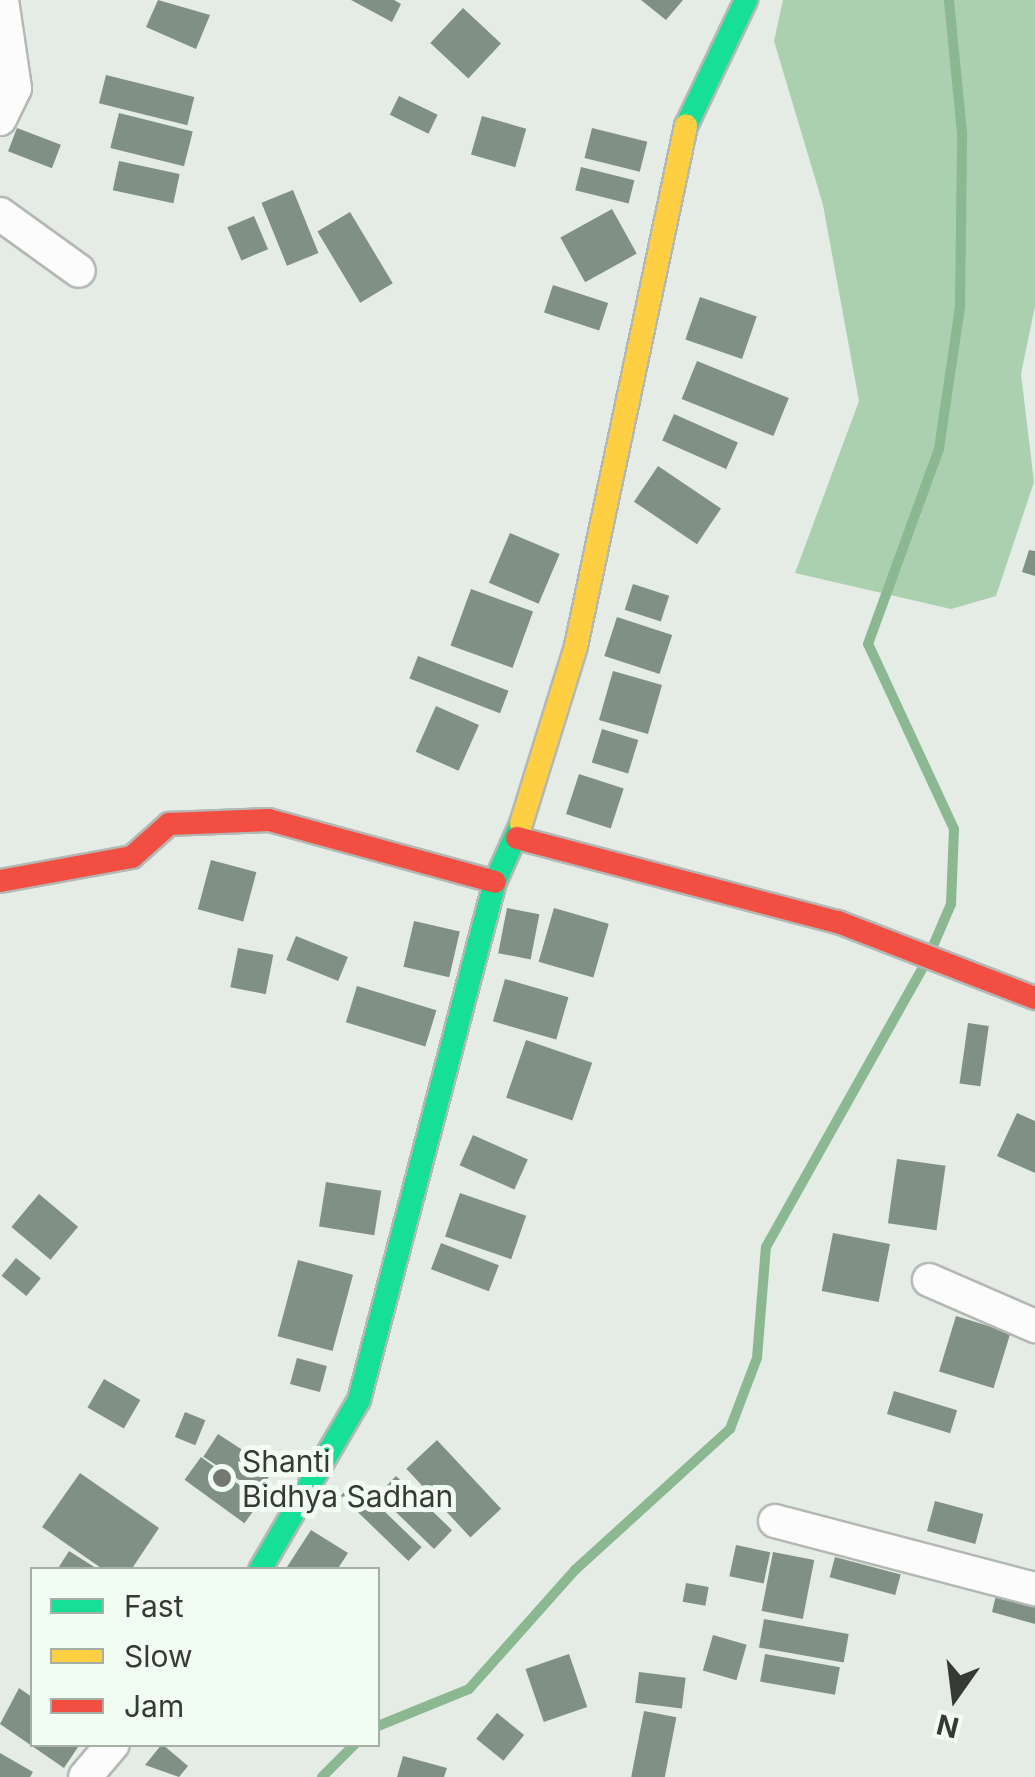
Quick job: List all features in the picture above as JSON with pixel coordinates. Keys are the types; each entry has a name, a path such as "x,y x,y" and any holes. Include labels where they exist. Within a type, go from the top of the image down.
{"street":[{"path":"0,119 15,88 2,0"},
{"path":"262,1567 359,1400 495,882 517,838 576,646 690,108 746,0"},
{"path":"0,214 80,271"},
{"path":"0,881 132,856 169,824 269,820 495,882"},
{"path":"517,838 838,922 1035,998"},
{"path":"929,1280 1035,1326"},
{"path":"775,1522 1035,1589"},
{"path":"85,1777 110,1747"}],"green space":[{"path":"783,0 1035,0 1035,306 1021,374 1034,482 996,596 951,609 795,573 859,401 823,205 774,41"}],"building":[{"path":"158,0 210,15 196,49 146,27"},
{"path":"351,0 394,0 401,4 392,22"},
{"path":"641,0 683,0 666,20"},
{"path":"463,8 501,43 468,79 430,43"},
{"path":"106,75 194,97 187,125 99,103"},
{"path":"399,96 438,115 428,134 390,115"},
{"path":"119,113 193,131 184,166 110,148"},
{"path":"482,116 526,129 515,167 471,154"},
{"path":"17,128 61,145 52,168 8,151"},
{"path":"592,128 647,142 640,172 585,158"},
{"path":"119,161 180,174 173,203 113,190"},
{"path":"581,167 634,180 629,204 575,190"},
{"path":"293,190 318,253 287,266 261,203"},
{"path":"612,209 637,254 585,282 560,238"},
{"path":"350,212 393,283 360,303 317,232"},
{"path":"254,216 268,249 241,260 227,227"},
{"path":"553,285 608,303 599,331 544,313"},
{"path":"700,297 757,317 742,359 685,340"},
{"path":"697,361 789,398 773,436 682,399"},
{"path":"674,414 738,442 726,469 662,440"},
{"path":"658,466 721,508 697,544 634,502"},
{"path":"510,533 560,554 539,604 489,583"},
{"path":"1029,550 1035,551 1035,576 1022,572"},
{"path":"633,584 669,596 661,621 625,610"},
{"path":"471,589 533,612 512,668 450,645"},
{"path":"617,617 672,635 659,674 604,656"},
{"path":"418,656 509,691 500,713 409,678"},
{"path":"613,671 662,685 648,734 599,720"},
{"path":"436,706 479,725 459,771 416,752"},
{"path":"602,729 638,740 628,774 592,762"},
{"path":"579,774 624,789 611,828 566,814"},
{"path":"211,860 256,872 243,921 198,909"},
{"path":"507,908 539,914 531,959 498,953"},
{"path":"554,908 609,924 593,978 539,962"},
{"path":"414,921 460,932 449,977 403,967"},
{"path":"296,936 348,957 338,981 286,960"},
{"path":"238,948 273,955 266,994 230,987"},
{"path":"505,979 568,997 556,1039 493,1021"},
{"path":"357,986 436,1010 425,1047 346,1022"},
{"path":"968,1023 989,1026 980,1086 960,1083"},
{"path":"526,1040 592,1063 572,1120 506,1098"},
{"path":"1017,1113 1035,1121 1035,1173 997,1156"},
{"path":"473,1135 528,1159 514,1190 460,1165"},
{"path":"897,1159 946,1166 936,1230 888,1223"},
{"path":"326,1182 381,1191 374,1235 319,1226"},
{"path":"460,1193 526,1216 511,1259 445,1236"},
{"path":"39,1194 78,1227 50,1260 11,1227"},
{"path":"833,1233 890,1244 879,1302 822,1291"},
{"path":"441,1243 499,1265 489,1291 431,1269"},
{"path":"16,1258 41,1278 26,1296 2,1276"},
{"path":"298,1260 353,1275 333,1351 278,1336"},
{"path":"956,1316 1011,1333 994,1388 939,1371"},
{"path":"297,1358 327,1366 320,1392 290,1384"},
{"path":"104,1379 140,1400 124,1429 88,1408"},
{"path":"894,1391 957,1410 950,1433 887,1414"},
{"path":"185,1412 205,1420 195,1445 175,1437"},
{"path":"218,1434 273,1470 259,1493 203,1457"},
{"path":"437,1440 501,1509 470,1537 406,1469"},
{"path":"201,1457 261,1500 244,1523 185,1480"},
{"path":"80,1473 159,1528 133,1567 100,1567 42,1527"},
{"path":"396,1476 452,1530 434,1549 378,1495"},
{"path":"354,1482 422,1547 408,1561 341,1496"},
{"path":"935,1501 983,1514 975,1544 927,1531"},
{"path":"311,1530 348,1553 339,1567 287,1567"},
{"path":"736,1545 770,1552 764,1584 729,1576"},
{"path":"69,1551 94,1567 59,1567"},
{"path":"773,1552 814,1560 803,1619 762,1611"},
{"path":"835,1557 901,1575 895,1595 830,1577"},
{"path":"686,1583 709,1587 705,1606 683,1602"},
{"path":"997,1591 1035,1601 1035,1624 992,1612"},
{"path":"764,1619 849,1634 844,1662 759,1648"},
{"path":"713,1635 747,1645 736,1680 703,1671"},
{"path":"569,1654 587,1707 544,1722 526,1669"},
{"path":"765,1654 840,1667 835,1695 760,1682"},
{"path":"639,1672 686,1678 682,1708 635,1703"},
{"path":"19,1688 30,1696 30,1745 0,1724"},
{"path":"644,1711 676,1717 665,1777 631,1777"},
{"path":"497,1713 524,1735 503,1761 476,1739"},
{"path":"33,1747 78,1747 64,1768"},
{"path":"160,1747 166,1747 188,1766 179,1777 145,1765"},
{"path":"0,1753 33,1772 30,1777 0,1777"},
{"path":"403,1756 447,1768 444,1777 397,1777"}],"waterway":[{"path":"933,946 951,904 954,829 868,644 939,449 960,306 962,133 949,0"},
{"path":"380,1725 469,1689 575,1570 730,1429 757,1358 766,1247 924,966"},
{"path":"322,1777 352,1747"}],"traffic: fast":[{"path":"686,126 746,0"},
{"path":"262,1567 359,1400 495,882 521,824"}],"traffic: slow":[{"path":"521,824 576,646 686,126"}],"traffic: jam":[{"path":"0,881 132,857 169,824 269,820 495,882"},
{"path":"517,838 838,922 1035,998"}],"place":[{"name":"Shanti Bidhya Sadhan","path":"222,1478"}]}
